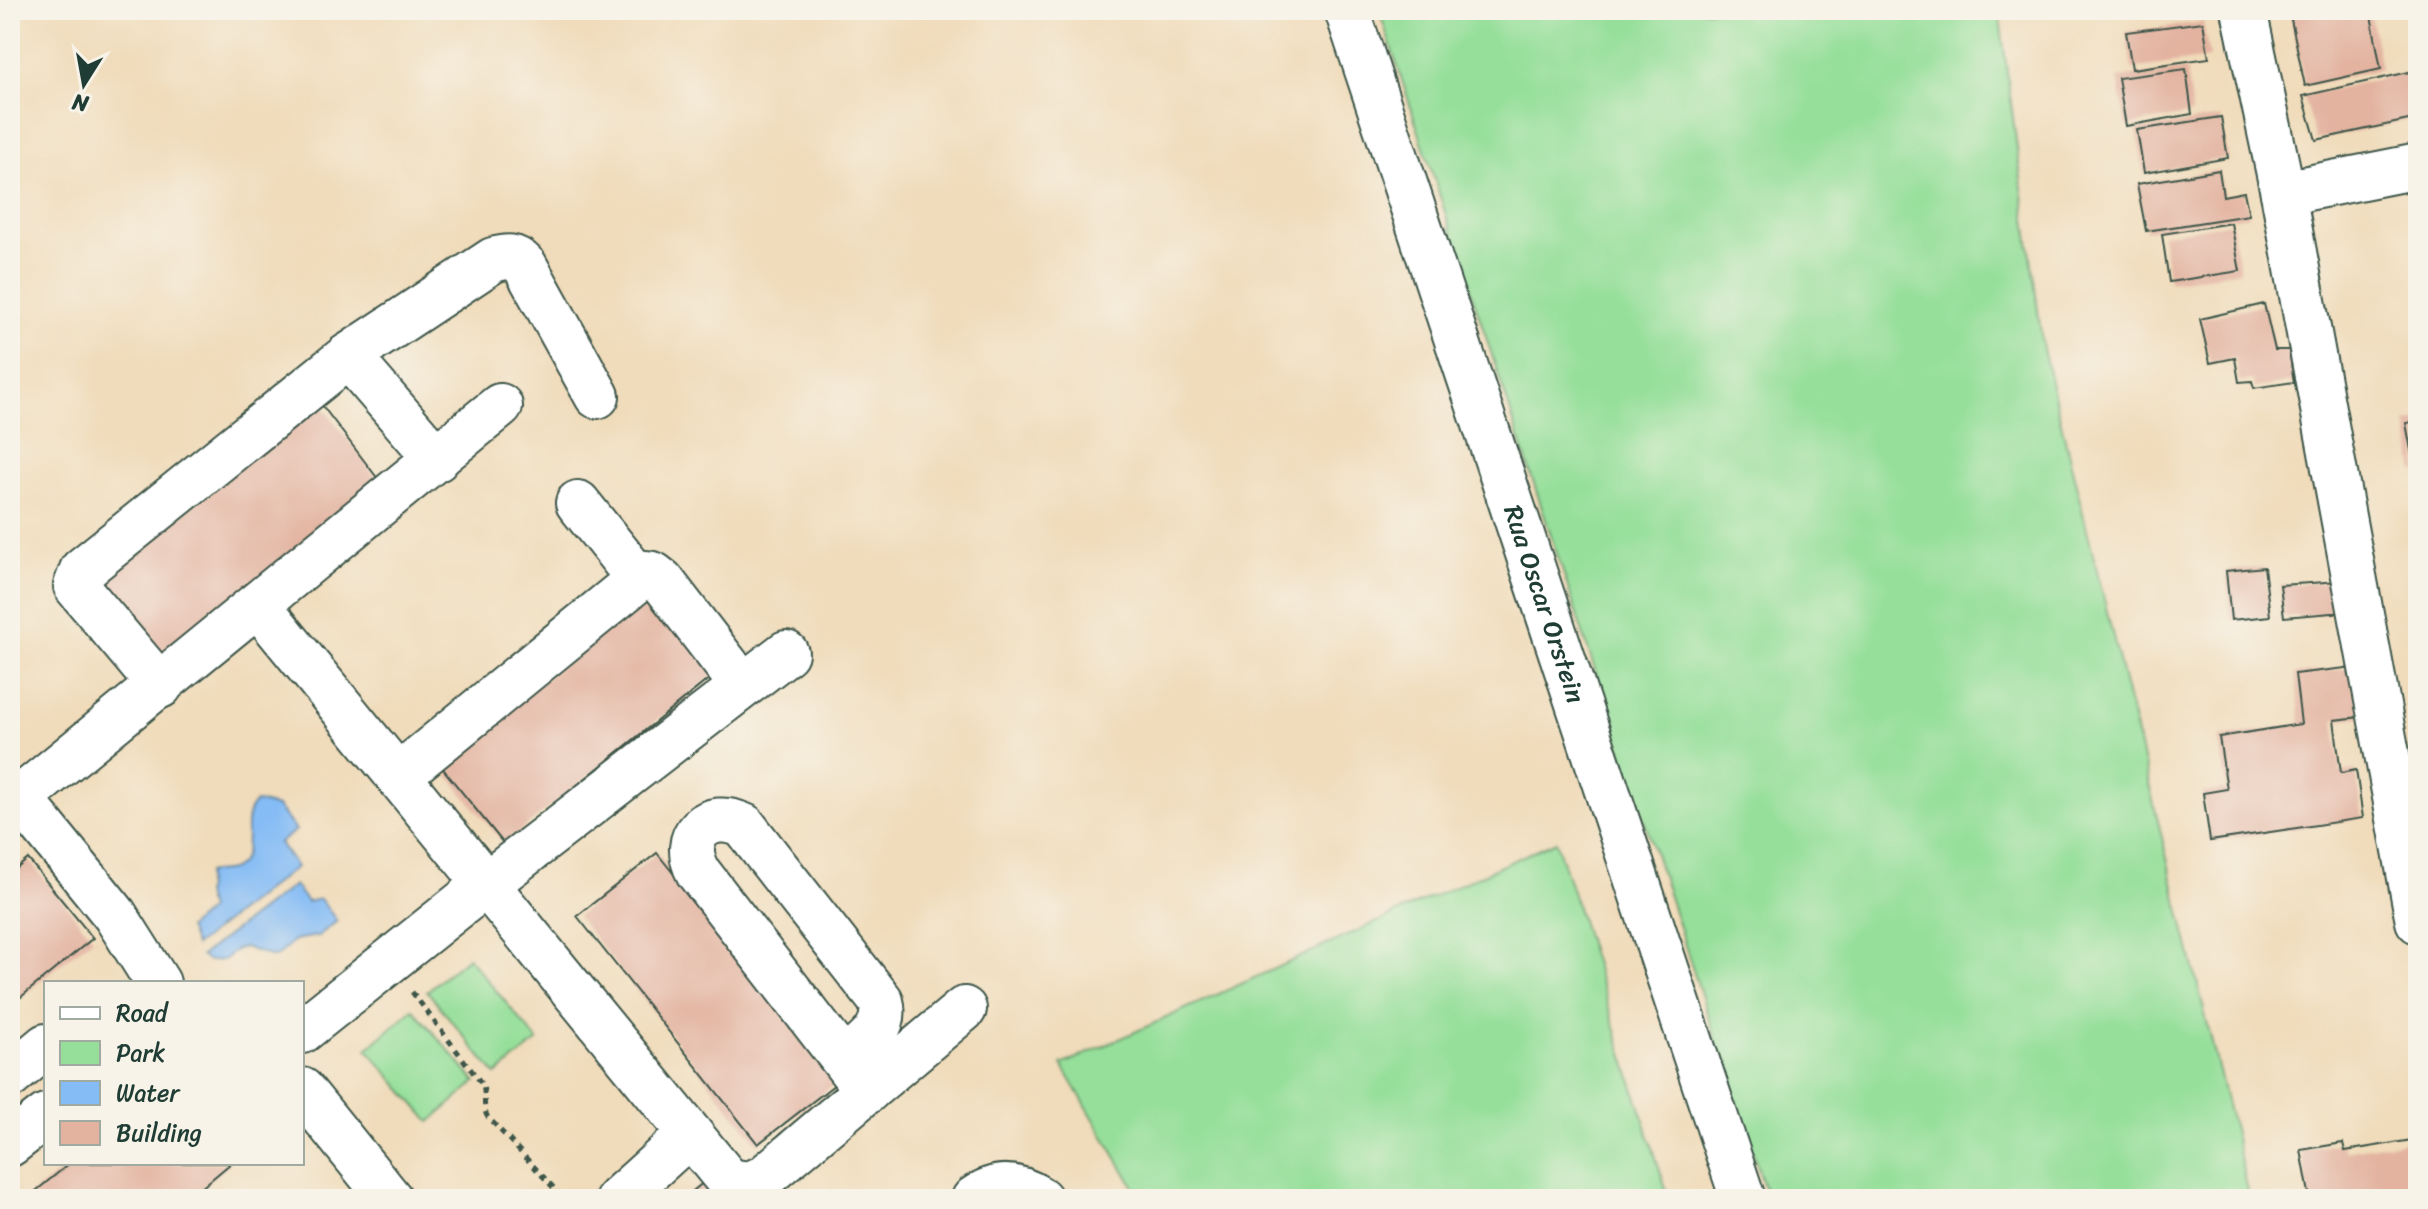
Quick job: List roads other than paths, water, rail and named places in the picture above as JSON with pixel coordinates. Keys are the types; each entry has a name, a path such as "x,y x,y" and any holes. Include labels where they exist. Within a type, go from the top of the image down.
{"street":[{"name":"Rua Oscar Orstein","path":"1347,10 1743,1199"},
{"path":"2244,10 2283,193 2418,921"},
{"path":"2283,193 2418,166"},
{"path":"160,686 76,586 82,570 348,356 493,260 506,256 519,259 525,266 597,396"},
{"path":"348,356 437,459"},
{"path":"140,976 115,915 20,798 500,406"},
{"path":"578,503 638,578"},
{"path":"398,776 646,573 662,581 742,685"},
{"path":"258,605 727,1179 753,1184 766,1176 856,1076 884,1012 881,1001 744,826 731,820 713,821 698,829 691,844 694,865 856,1076"},
{"path":"304,1029 485,885 786,653"},
{"path":"856,1076 964,1009"},
{"path":"10,1076 44,1048"},
{"path":"304,1092 390,1199"},
{"path":"10,1144 44,1118"},
{"path":"618,1199 690,1134"},
{"path":"974,1199 1003,1185 1025,1189 1040,1199"}],"water":[{"path":"256,802 277,807 296,830 279,843 296,867 195,946 188,928 209,910 205,894 207,873 230,870 243,859 248,817"},
{"path":"294,885 307,902 320,899 337,921 318,936 294,940 277,956 244,947 223,960 209,961 201,956"}]}
